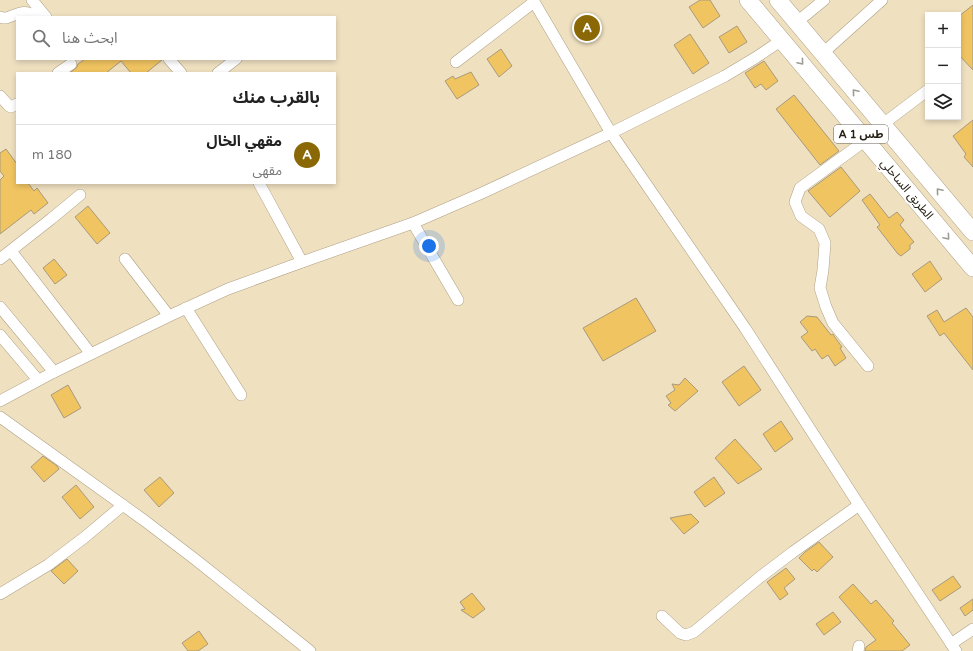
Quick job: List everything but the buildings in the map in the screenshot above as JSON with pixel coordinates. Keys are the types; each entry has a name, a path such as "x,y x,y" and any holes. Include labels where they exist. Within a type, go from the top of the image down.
{"highway":[{"name":"الطريق الساحلي","path":"748,0 973,268"},
{"name":"الطريق الساحلي","path":"778,0 973,232"}],"street":[{"path":"32,0 45,16"},
{"path":"797,22 824,0"},
{"path":"823,52 882,0"},
{"path":"456,62 533,1 611,133 745,328 953,648 973,629"},
{"path":"0,17 6,18 24,12 31,13 34,16"},
{"path":"0,401 54,372 228,289 413,223 482,193 611,133 724,76 782,40"},
{"path":"59,72 72,60"},
{"path":"170,60 180,72"},
{"path":"219,72 235,60"},
{"path":"883,124 925,92"},
{"path":"0,96 9,106 11,107 16,104"},
{"path":"866,140 800,188 795,202 802,216 819,229 825,243 820,288 833,323 868,366"},
{"path":"260,184 302,262"},
{"path":"0,259 80,195"},
{"path":"413,223 458,300"},
{"path":"11,251 91,354"},
{"path":"125,258 169,316"},
{"path":"0,307 54,372"},
{"path":"186,308 241,395"},
{"path":"0,335 38,380"},
{"path":"0,417 123,504 310,651"},
{"path":"0,594 54,561 85,537 123,504"},
{"path":"662,616 680,633 686,635 694,632 760,577 859,504"}],"place":[{"name":"مقهي الخال","path":"587,28"}]}
